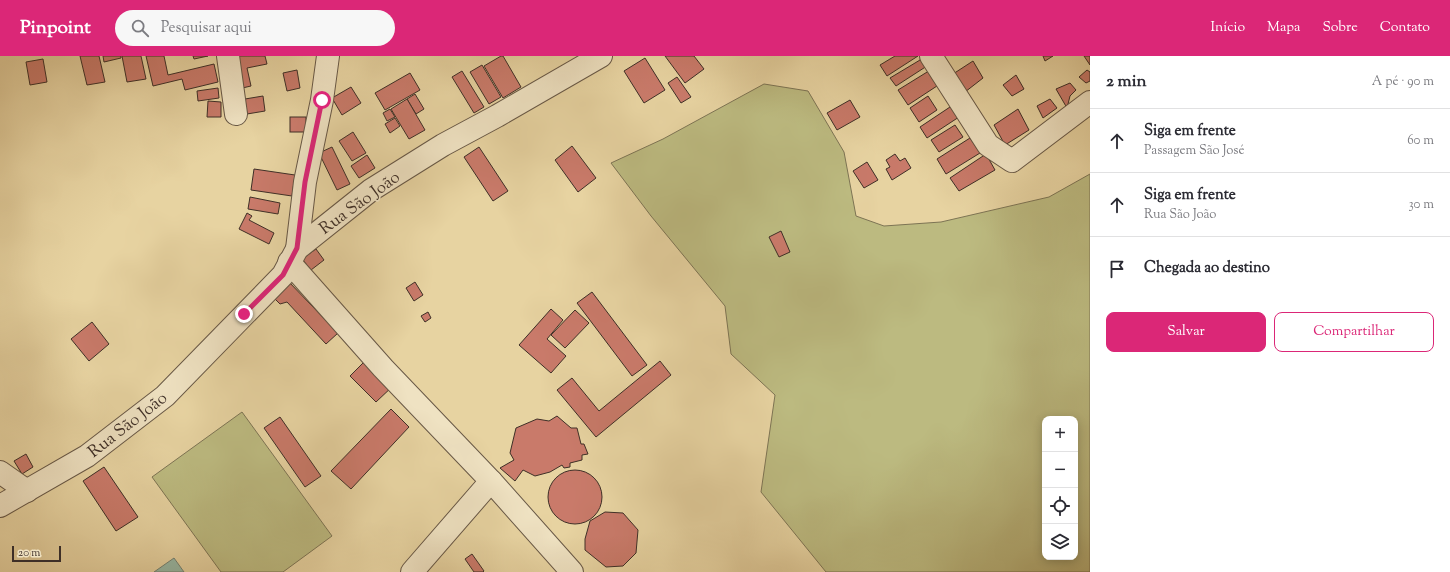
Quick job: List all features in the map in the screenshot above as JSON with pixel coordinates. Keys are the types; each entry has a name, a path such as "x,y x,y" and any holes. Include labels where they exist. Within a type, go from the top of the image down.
{"street":[{"path":"228,56 236,114"},
{"path":"328,56 322,100 305,182 293,255 383,368 491,481 572,572"},
{"name":"Rua São João","path":"0,506 87,456 165,396 283,275 293,255 372,190 436,149 601,56"},
{"path":"931,56 988,145 1001,152 1012,161 1090,102"},
{"path":"0,472 27,491"},
{"path":"412,572 491,481"}],"shaded area":[{"path":"764,84 808,91 844,152 856,216 884,226 941,222 1049,197 1090,174 1090,572 826,572 761,492 775,395 731,354 725,306 651,216 611,163 663,139"},
{"path":"242,412 332,536 283,572 221,572 152,477"},
{"path":"174,558 184,572 154,572"}],"building":[{"path":"80,56 99,56 105,82 87,85"},
{"path":"103,56 121,56 121,58 104,62"},
{"path":"122,56 141,56 146,79 127,82"},
{"path":"146,56 164,56 168,75 214,64 218,82 185,90 182,79 153,86"},
{"path":"193,56 208,56 194,59"},
{"path":"238,56 265,56 267,64 247,68 251,86 238,89"},
{"path":"503,56 521,87 503,98 484,66"},
{"path":"665,56 694,56 704,69 685,83"},
{"path":"895,56 918,56 887,76 880,65"},
{"path":"1043,56 1053,56 1045,61"},
{"path":"1084,56 1090,56 1090,65"},
{"path":"925,57 930,64 896,86 890,78"},
{"path":"645,58 665,90 644,103 624,71"},
{"path":"43,59 47,82 30,85 26,62"},
{"path":"973,61 983,78 965,92 953,74"},
{"path":"482,65 501,97 489,104 470,72"},
{"path":"932,69 940,84 908,105 898,90"},
{"path":"297,70 300,88 287,91 283,73"},
{"path":"1087,70 1090,72 1090,81 1086,83 1079,77"},
{"path":"462,71 484,107 474,113 452,77"},
{"path":"410,73 420,90 385,110 375,93"},
{"path":"1016,75 1024,89 1012,96 1003,85"},
{"path":"677,77 691,97 681,103 668,83"},
{"path":"1070,83 1076,90 1070,96 1067,108 1056,89"},
{"path":"351,87 361,103 342,115 332,98"},
{"path":"218,88 219,98 198,101 197,91"},
{"path":"415,94 424,109 416,114 407,99"},
{"path":"263,96 265,111 247,114 245,99"},
{"path":"928,96 937,110 919,122 910,108"},
{"path":"407,99 425,130 409,139 391,109"},
{"path":"1050,99 1057,108 1043,118 1037,106"},
{"path":"850,100 860,117 837,130 827,113"},
{"path":"208,101 221,102 221,117 207,117"},
{"path":"953,105 959,117 927,138 920,127"},
{"path":"390,109 395,117 387,121 383,113"},
{"path":"1018,109 1029,130 1005,145 994,125"},
{"path":"290,117 306,117 306,132 290,132"},
{"path":"395,118 400,126 390,133 385,124"},
{"path":"955,125 963,137 939,152 931,140"},
{"path":"353,132 366,153 352,161 339,141"},
{"path":"970,138 980,153 946,174 937,159"},
{"path":"572,146 596,178 578,192 555,160"},
{"path":"332,147 350,184 337,190 319,153"},
{"path":"479,147 508,191 493,201 464,157"},
{"path":"895,154 900,161 905,158 911,168 892,180 886,169 890,167 886,160"},
{"path":"986,154 995,170 959,191 950,178"},
{"path":"367,155 375,168 359,178 351,166"},
{"path":"867,162 878,180 864,188 853,171"},
{"path":"254,169 295,175 292,196 251,190"},
{"path":"250,197 280,203 278,214 248,209"},
{"path":"247,213 252,216 249,220 274,233 269,244 239,229"},
{"path":"781,231 790,252 779,257 769,237"},
{"path":"316,249 324,260 311,270 302,259"},
{"path":"288,281 338,333 326,344 287,302 280,304 272,296"},
{"path":"415,282 423,295 414,301 406,288"},
{"path":"592,292 647,365 632,376 577,303"},
{"path":"551,309 563,320 547,339 566,356 551,373 519,345"},
{"path":"575,310 589,323 565,348 551,335"},
{"path":"428,312 431,318 425,322 421,316"},
{"path":"92,322 109,344 89,361 71,339"},
{"path":"368,358 394,385 376,402 350,376"},
{"path":"660,361 671,375 596,437 557,390 572,378 599,411"},
{"path":"391,409 409,427 351,489 331,471"},
{"path":"557,416 571,428 577,428 581,444 584,444 588,454 582,455 582,460 570,463 570,467 564,468 562,465 550,472 535,476 523,470 515,481 500,468 514,460 510,453 516,428 537,419 549,421"},
{"path":"280,417 321,476 305,487 264,428"},
{"path":"26,454 33,467 22,474 14,461"},
{"path":"104,467 138,517 116,531 83,481"},
{"path":"570,470 580,470 590,474 598,482 602,492 602,502 598,512 590,520 580,524 570,524 560,520 552,512 548,502 548,492 552,482 560,474"},
{"path":"605,512 623,513 638,530 636,553 623,566 606,567 585,550 585,539 590,521"},
{"path":"472,554 484,571 483,572 474,572 465,559"}],"route":[{"path":"244,314 283,275 297,248 305,182 322,100"}]}
